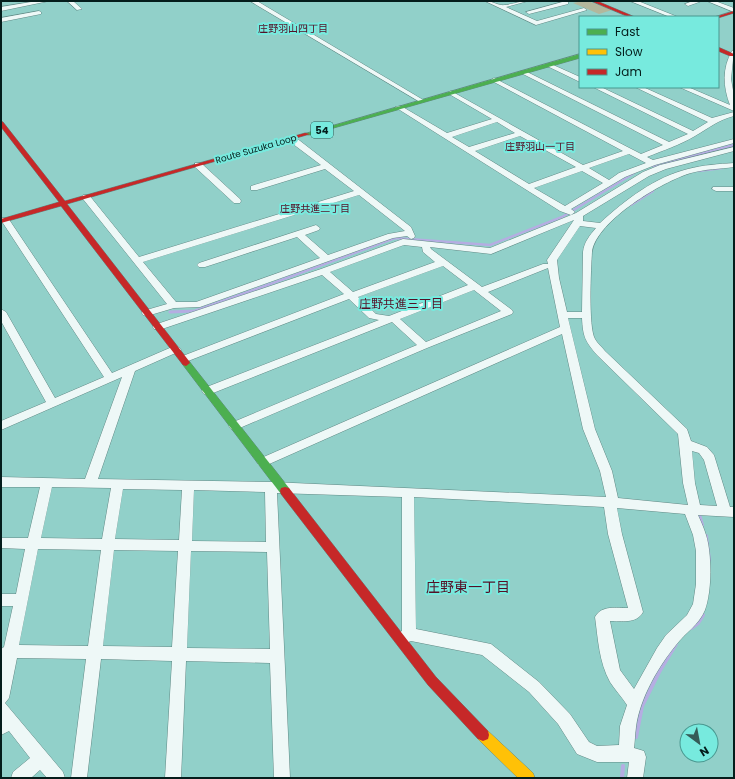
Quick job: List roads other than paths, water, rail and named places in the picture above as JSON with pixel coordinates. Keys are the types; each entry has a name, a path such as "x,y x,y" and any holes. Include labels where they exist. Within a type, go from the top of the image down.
{"main road":[{"path":"593,1 630,16"},
{"path":"719,17 734,11"},
{"path":"719,49 733,53"},
{"name":"Route Suzuka Loop","path":"3,221 522,72 578,58"},
{"path":"1,124 263,462 278,488 404,637 452,703 474,727 528,778"}],"street":[{"path":"1,10 26,3 46,1"},
{"path":"70,1 79,9"},
{"path":"253,1 422,101"},
{"path":"488,1 536,22 584,10 564,2 529,12"},
{"path":"501,7 525,1"},
{"path":"633,1 672,16"},
{"path":"688,4 699,1"},
{"path":"710,1 734,11"},
{"path":"1,20 41,14 26,3"},
{"path":"537,3 547,8"},
{"path":"733,53 725,69 734,108"},
{"path":"549,65 579,80"},
{"path":"522,72 670,146"},
{"path":"494,80 652,162"},
{"path":"719,84 729,87"},
{"path":"598,88 694,134"},
{"path":"640,88 712,121"},
{"path":"684,88 734,108"},
{"path":"451,93 609,183"},
{"path":"399,108 566,209 578,218 603,226"},
{"path":"642,157 670,146 694,134 712,121 723,116 734,114"},
{"path":"446,136 498,120"},
{"path":"469,150 521,133"},
{"path":"292,139 410,233 414,243"},
{"path":"566,209 628,172 652,162 734,141"},
{"path":"147,313 173,305 197,305 301,273 324,271 403,242 491,251 578,218 646,174 663,167 734,149"},
{"path":"528,187 630,151"},
{"path":"719,153 729,168"},
{"path":"198,165 237,201"},
{"path":"254,188 326,166"},
{"path":"635,778 628,726 634,704 658,657 668,643 691,621 699,609 704,560 696,510 689,483 691,446 683,432 601,353 590,340 587,327 587,247 590,240 618,211 652,188 673,177 692,170 729,168"},
{"path":"716,189 734,189"},
{"path":"137,261 360,192"},
{"path":"86,197 173,305"},
{"path":"578,218 552,260 554,278 589,429 605,468 612,503 615,534 636,612 634,614 604,615 602,617 614,675 629,693 634,704"},
{"path":"3,221 110,378"},
{"path":"202,265 316,228"},
{"path":"158,328 301,273 326,259 392,236 410,233"},
{"path":"299,234 326,259"},
{"path":"235,426 422,346 508,312 444,262 438,260 426,250 426,244"},
{"path":"184,359 444,262"},
{"path":"208,391 391,319 546,266"},
{"path":"324,271 373,316 391,319 421,342 422,346"},
{"path":"1,312 52,403"},
{"path":"563,315 587,315"},
{"path":"263,462 566,328"},
{"path":"1,426 176,349"},
{"path":"90,483 130,369"},
{"path":"1,482 188,485 408,492 612,503 730,512 710,458 703,450 691,446"},
{"path":"1,698 6,654 21,600 47,483"},
{"path":"79,778 108,544 118,484"},
{"path":"173,778 188,485"},
{"path":"278,488 272,547 282,778"},
{"path":"408,492 404,637 486,649 534,687 564,719 583,748 597,754 632,755"},
{"path":"1,542 272,547"},
{"path":"1,600 21,600"},
{"path":"6,654 95,653 277,656"},
{"path":"4,719 57,778"},
{"path":"19,778 41,759"}],"waterway":[{"path":"653,166 734,145"},
{"path":"698,171 722,168"},
{"path":"265,286 395,238 490,245 562,217 634,173"},
{"path":"631,205 653,191"},
{"path":"170,312 195,311 268,285"},
{"path":"698,511 702,525"},
{"path":"706,536 709,560"},
{"path":"691,628 698,623 703,615"},
{"path":"636,737 642,706 659,672 676,644"},
{"path":"622,778 623,766"}],"district":[{"name":"庄野羽山四丁目","path":"293,28"},
{"name":"庄野羽山一丁目","path":"540,146"},
{"name":"庄野共進二丁目","path":"315,208"},
{"name":"庄野共進三丁目","path":"401,304"},
{"name":"庄野東一丁目","path":"468,587"}]}
